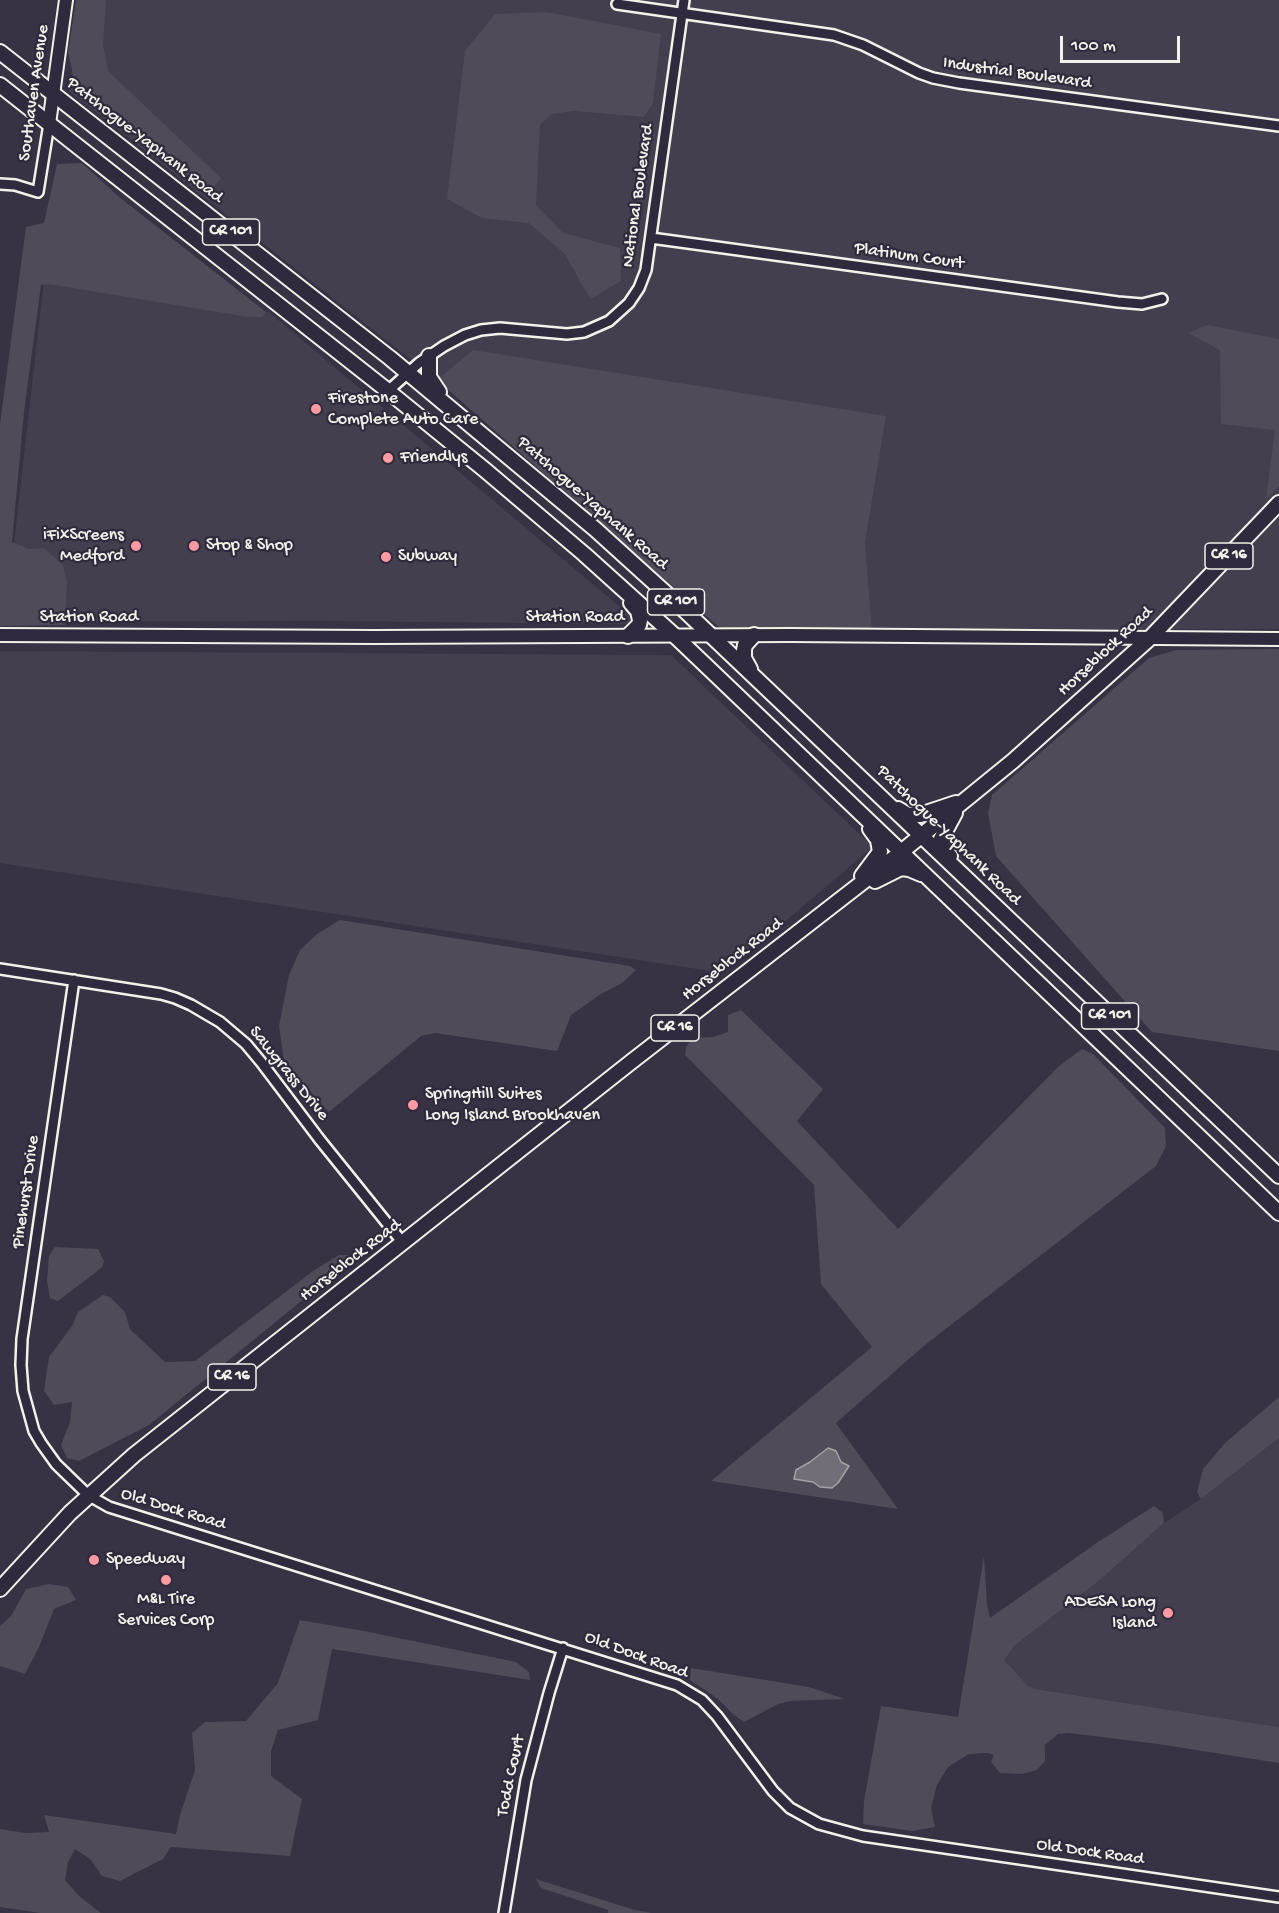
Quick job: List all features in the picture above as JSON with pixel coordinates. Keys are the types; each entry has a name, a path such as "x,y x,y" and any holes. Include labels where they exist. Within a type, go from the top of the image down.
{"main road":[{"name":"Southaven Avenue","path":"49,124 66,0"},
{"name":"Patchogue-Yaphank Road","path":"0,51 408,373 602,535 754,676 1279,1176"},
{"name":"CR 101","path":"0,85 388,391 584,554 675,636 1279,1213"},
{"path":"429,356 431,381 463,418"},
{"name":"Horseblock Road","path":"0,1589 88,1496 160,1434 901,852 1039,739 1149,638 1279,502"},
{"path":"608,576 638,611 639,625 628,636"},
{"name":"Station Road","path":"0,635 1279,639"},
{"path":"754,636 745,645 743,655 754,676"},
{"path":"885,801 908,815 915,816 964,801"},
{"path":"964,801 942,835 941,842 967,880"},
{"path":"845,896 878,856 880,848 878,840 852,806"},
{"path":"845,896 901,868 926,876"},
{"path":"1205,1142 1224,1124"}],"street":[{"name":"National Boulevard","path":"388,391 429,356 465,335 489,329 510,328 567,334 584,332 600,326 623,310 639,288 646,270 684,0"},
{"name":"Industrial Boulevard","path":"617,4 834,35 863,45 919,73 959,83 1279,126"},
{"name":"Southaven Avenue","path":"0,184 15,185 39,192 49,124"},
{"name":"Platinum Court","path":"651,238 1118,302 1142,304 1162,298"},
{"name":"Sawgrass Drive","path":"0,969 147,991 176,998 206,1013 246,1044 403,1243"},
{"name":"Pinehurst Drive","path":"74,980 25,1318 21,1365 26,1406 37,1437 60,1470 88,1496"},
{"name":"Old Dock Road","path":"88,1496 109,1508 677,1685 702,1700 717,1716 775,1792 790,1808 819,1824 863,1836 1279,1897"},
{"name":"Todd Court","path":"504,1913 526,1780 563,1648"}],"shaded area":[{"path":"76,0 106,0 103,45 108,71 221,178 208,194 76,87 68,53"},
{"path":"83,0 1279,0 1279,629 872,629 865,543 886,416 437,380 69,91"},
{"path":"547,12 661,34 653,103 644,117 574,111 552,114 540,125 536,205 563,233 620,248 621,281 590,299 565,254 529,223 482,218 447,199 465,51 495,14"},
{"path":"82,163 119,197 266,312 262,317 248,317 49,284 41,285 24,412 12,542 29,549 44,548 63,565 67,582 65,625 0,626 0,424 26,227 44,223 57,164"},
{"path":"44,280 269,312 633,618 629,624 322,621 5,622"},
{"path":"1207,325 1279,339 1279,486 1266,499 1275,430 1221,424 1220,350 1188,333"},
{"path":"473,350 886,416 865,543 872,629 721,629 437,380"},
{"path":"1279,649 1279,1051 1152,1032 996,856 988,813 992,795 1149,658 1176,650"},
{"path":"0,651 671,655 873,847 724,973 0,863"},
{"path":"340,920 630,966 636,970 622,983 601,994 571,1015 557,1051 435,1033 421,1036 329,1112 298,1083 284,1061 279,1026 289,975 300,950 317,934"},
{"path":"741,1010 823,1089 797,1121 898,1229 1059,1066 1082,1049 1093,1054 1165,1128 1166,1146 1156,1166 925,1345 836,1423 898,1509 711,1481 872,1347 821,1284 814,1185 685,1055 686,1047 693,1038 713,1037 728,1032 728,1015","holes":["828,1448 836,1451 845,1471 838,1483 820,1487 796,1470"]},
{"path":"55,1247 98,1249 104,1261 102,1267 58,1301 50,1298 47,1281 49,1256"},
{"path":"339,1255 358,1255 149,1425 79,1461 67,1458 61,1445 70,1422 72,1402 54,1405 44,1391 49,1357 72,1326 78,1312 103,1295 110,1297 125,1312 130,1329 165,1362 195,1361 313,1271"},
{"path":"1279,1397 1279,1438 1201,1499 1197,1492 1203,1469 1225,1443"},
{"name":"ADESA Long Island","path":"1279,1438 1279,1727 1036,1689 1028,1686 1003,1661 1014,1646 1100,1580 1164,1523 1201,1499"},
{"path":"828,1448 836,1451 841,1462 849,1466 838,1483 832,1488 820,1487 813,1482 794,1479 796,1470"},
{"path":"1154,1506 1163,1513 1164,1523 1100,1580 1014,1646 1004,1661 1028,1686 1036,1689 1279,1727 1279,1763 1158,1744 1069,1733 1058,1734 1045,1745 1045,1761 1037,1770 1022,1774 1000,1773 991,1762 994,1755 988,1753 969,1754 948,1767 937,1785 931,1808 935,1827 912,1831 863,1824 864,1801 881,1706 958,1717 984,1556 987,1606 990,1618 1098,1542"},
{"path":"49,1584 68,1587 76,1600 54,1609 25,1674 0,1666 0,1626 11,1616 26,1589"},
{"path":"300,1620 516,1662 529,1672 530,1680 332,1649 318,1720 278,1730 271,1751 271,1776 302,1799 290,1856 171,1847 163,1859 120,1881 102,1876 90,1859 75,1849 68,1862 65,1880 79,1896 101,1913 40,1913 0,1907 0,1829 26,1833 49,1832 44,1815 176,1834 195,1770 192,1733 205,1722 246,1721 278,1683"},
{"path":"691,1668 809,1687 845,1699 790,1701 778,1704 744,1722 718,1699 690,1680"},
{"path":"536,1879 635,1910 652,1913 608,1913 608,1910 541,1888"}],"place":[{"name":"Firestone Complete Auto Care","path":"316,409"},
{"name":"Friendlys","path":"388,458"},
{"name":"iFixScreens Medford","path":"136,546"},
{"name":"Stop & Shop","path":"194,546"},
{"name":"Subway","path":"386,557"},
{"name":"SpringHill Suites Long Island Brookhaven","path":"413,1105"},
{"name":"Speedway","path":"94,1560"},
{"name":"M&L Tire Services Corp","path":"166,1580"},
{"name":"ADESA Long Island","path":"1168,1613"}]}
